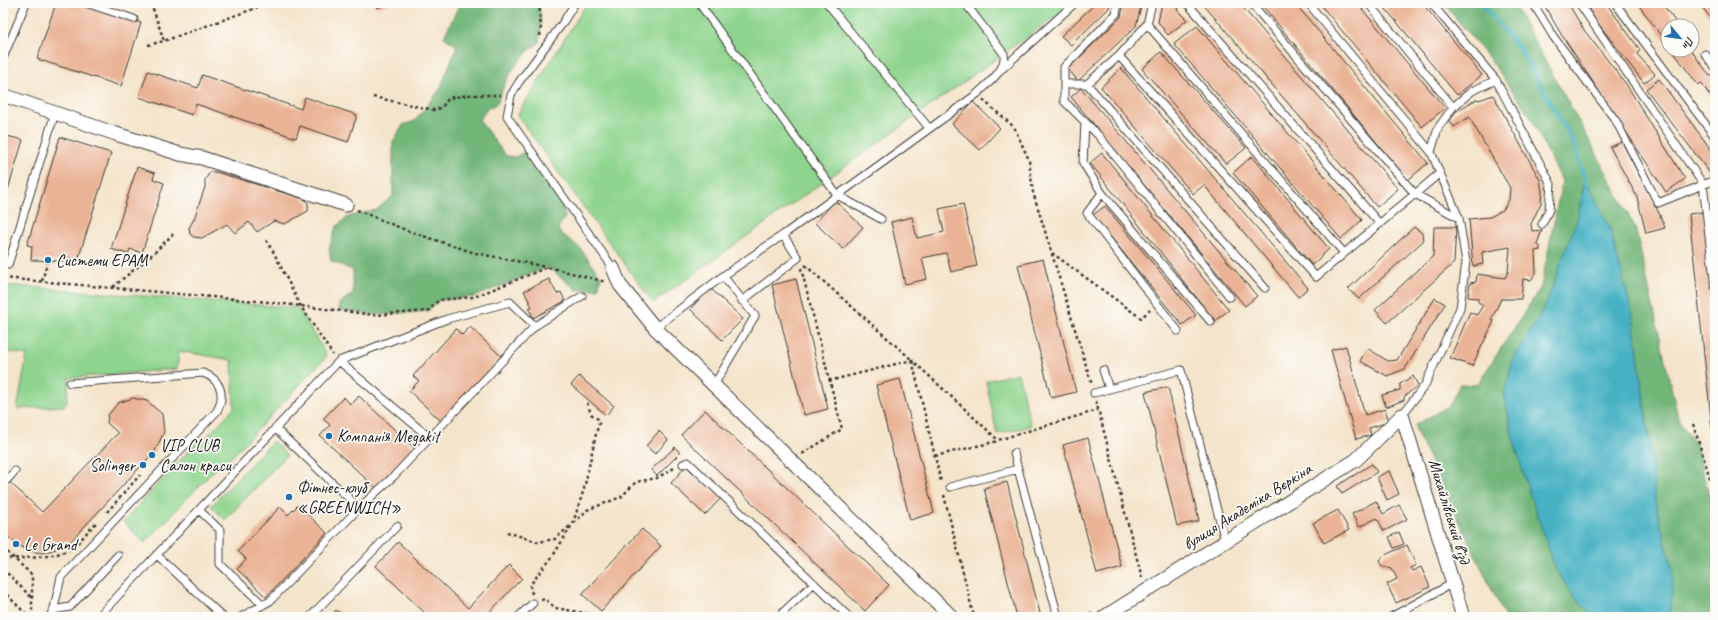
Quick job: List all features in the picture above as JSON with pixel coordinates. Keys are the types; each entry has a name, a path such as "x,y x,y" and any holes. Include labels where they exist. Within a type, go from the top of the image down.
{"street":[{"path":"3,95 180,154 202,158 346,205"},
{"path":"613,268 620,285 656,328 952,617"},
{"name":"вулиця Академіка Вєркіна","path":"1104,617 1356,460 1402,415"},
{"name":"Михайлівський в'їзд","path":"1402,415 1463,617"}],"lane":[{"path":"3,58 26,3"},
{"path":"86,3 134,19"},
{"path":"575,3 562,24 538,55 511,95 507,116 613,268"},
{"path":"699,3 838,195 880,219"},
{"path":"828,3 929,128"},
{"path":"965,3 1004,54 1004,64 998,73"},
{"path":"656,328 723,276 977,94 1075,3"},
{"path":"1118,3 1116,14 1064,67 1064,101 1098,135 1230,297"},
{"path":"1064,84 1087,84 1119,56 1147,24 1152,3"},
{"path":"1187,3 1380,224"},
{"path":"1251,3 1415,194 1459,218"},
{"path":"1308,3 1431,152 1459,218 1466,262 1460,308 1425,385 1402,415"},
{"path":"1368,3 1453,107"},
{"path":"1431,3 1496,80 1551,184 1549,210 1542,224"},
{"path":"1533,3 1553,36 1616,120 1658,203 1715,180"},
{"path":"1579,3 1703,184 1715,288"},
{"path":"1615,3 1715,137"},
{"path":"1147,24 1344,253"},
{"path":"1705,54 1715,67"},
{"path":"1119,56 1316,277 1440,173"},
{"path":"1431,152 1438,128 1453,107 1472,91 1496,80"},
{"path":"1087,84 1265,288"},
{"path":"8,265 55,113"},
{"path":"1085,122 1084,163 1102,193 1211,322"},
{"path":"1102,193 1087,213 1178,331"},
{"path":"742,301 798,258 782,235"},
{"path":"714,385 755,316 723,276"},
{"path":"241,617 270,601 359,508 394,476 535,326 582,296"},
{"path":"98,617 339,362 447,319 510,302 535,326"},
{"path":"339,362 427,440"},
{"path":"1103,370 1109,389"},
{"path":"1094,393 1181,370 1225,541"},
{"path":"52,614 61,577 217,411 222,396 216,381 203,373 70,383"},
{"path":"275,428 359,508"},
{"path":"1014,452 1058,617"},
{"path":"683,464 688,462 849,617"},
{"path":"950,487 1018,469"},
{"path":"7,480 15,471"},
{"path":"199,510 220,530 220,564 263,605"},
{"path":"310,617 397,526"},
{"path":"48,617 70,607 118,555"},
{"path":"157,555 223,617"},
{"path":"778,617 814,583"},
{"path":"1391,617 1453,583"},
{"path":"518,617 533,603"}],"path":[{"path":"150,3 164,40"},
{"path":"148,45 270,3"},
{"path":"538,55 541,26 539,3"},
{"path":"977,94 1014,127 1029,160 1033,192 1094,393 1143,581"},
{"path":"373,97 434,110 441,108 449,98 469,95 511,95"},
{"path":"346,205 408,231 475,254 548,267 620,285"},
{"path":"113,287 154,253 173,234"},
{"path":"266,240 300,305 330,352 339,362"},
{"path":"1051,253 1141,318"},
{"path":"798,258 912,360 998,440"},
{"path":"798,258 842,429 799,456"},
{"path":"42,281 48,260"},
{"path":"3,278 300,305 375,315 428,311 439,300 474,297 548,267"},
{"path":"829,381 912,360"},
{"path":"912,360 942,487"},
{"path":"588,402 591,414 598,419 599,423 584,489 573,523 553,556 530,585 533,603 545,599 556,608 609,617"},
{"path":"935,456 998,440 1098,410"},
{"path":"1693,424 1715,494"},
{"path":"507,532 538,542 555,539 587,510 621,497 636,482 657,478 683,464"},
{"path":"108,511 140,476"},
{"path":"944,495 974,617"},
{"path":"3,558 14,559 60,554 71,548 93,526"},
{"path":"3,548 32,575 31,617"},
{"path":"3,569 32,597"},
{"path":"3,592 31,617"}],"green space":[{"path":"464,3 539,3 541,26 539,43 531,48 518,62 508,78 497,104 488,108 479,120 506,156 516,157 529,148 569,205 564,209 565,218 559,226 558,231 580,248 601,277 598,289 577,290 548,267 474,297 439,300 428,311 375,315 339,310 339,304 353,293 353,270 331,261 329,248 336,227 348,217 376,210 393,196 393,142 403,125 415,121 440,89 457,46 444,37 459,5"},
{"path":"587,3 1079,3 1051,20 653,303 517,115"},
{"path":"1443,3 1513,3 1593,147 1635,227 1679,422 1696,444 1715,520 1715,617 1505,617 1416,431 1415,425 1449,406 1460,384 1477,385 1541,287 1562,181 1530,116 1489,58"},
{"path":"3,285 298,308 327,356 222,467 220,464 145,543 123,522 197,442 200,444 234,408 232,360 179,351 177,369 69,378 67,402 64,406 17,409 27,355 3,351"},
{"path":"1018,373 1031,426 997,434 986,381"},
{"path":"273,441 287,455 225,520 211,506"}],"water":[{"path":"1585,178 1610,229 1633,316 1652,461 1655,502 1673,571 1671,604 1668,617 1593,617 1571,593 1556,570 1525,480 1511,430 1504,393 1514,357 1531,331 1547,302 1578,216"}],"building":[{"path":"56,3 78,3 141,23 121,86 37,59"},
{"path":"375,3 392,3 377,8"},
{"path":"1096,3 1110,3 1109,8 1071,45 1061,36"},
{"path":"1124,3 1142,3 1136,26 1078,81 1068,69 1121,17"},
{"path":"1162,3 1179,3 1177,10 1187,20 1168,35 1158,22"},
{"path":"1202,3 1239,3 1398,189 1377,207"},
{"path":"1260,3 1295,3 1428,163 1408,180"},
{"path":"1319,3 1357,3 1445,108 1422,127"},
{"path":"1381,3 1422,3 1482,75 1457,95"},
{"path":"1543,3 1568,3 1584,30 1626,84 1685,179 1666,192 1561,34"},
{"path":"1585,3 1606,3 1640,50 1637,54 1655,74 1644,83 1594,18"},
{"path":"1637,3 1662,3 1673,18 1660,18 1660,33"},
{"path":"1699,3 1715,3 1715,24"},
{"path":"1197,26 1362,220 1341,239 1174,44"},
{"path":"1161,52 1246,148 1226,164 1142,69"},
{"path":"1678,58 1697,58 1710,76 1714,75 1715,102 1701,83 1698,85"},
{"path":"1121,68 1308,288 1298,297 1204,185 1193,194 1101,87"},
{"path":"148,71 198,88 202,75 301,109 305,97 357,115 348,142 300,126 296,138 196,104 192,115 139,97"},
{"path":"1659,79 1715,155 1715,176 1713,177 1646,89"},
{"path":"1081,88 1257,296 1245,306 1071,97"},
{"path":"1493,95 1540,180 1542,192 1541,203 1531,224 1532,231 1542,230 1537,244 1540,246 1540,250 1535,251 1536,273 1531,280 1523,279 1521,299 1501,299 1491,320 1494,321 1472,366 1450,358 1470,312 1477,315 1483,305 1478,302 1478,298 1468,297 1470,283 1476,282 1477,274 1505,278 1508,272 1510,247 1482,252 1483,264 1473,266 1469,219 1490,217 1503,210 1509,200 1510,188 1469,117 1454,127 1450,121 1455,112 1477,99 1479,100"},
{"path":"973,102 1000,128 980,150 952,124"},
{"path":"3,135 23,140 3,206"},
{"path":"60,137 111,153 78,260 67,257 66,261 31,260 32,246 27,245"},
{"path":"1622,142 1660,215 1665,228 1646,233 1637,197 1610,147"},
{"path":"1102,153 1229,310 1215,321 1090,163"},
{"path":"1252,156 1329,249 1312,265 1233,173"},
{"path":"137,167 155,173 153,179 164,183 142,253 130,249 128,254 111,249"},
{"path":"210,172 216,172 304,199 308,203 308,211 285,224 274,221 257,232 249,222 235,233 227,224 202,238 194,237 190,234 189,228 194,219 205,187 205,180"},
{"path":"835,201 863,227 843,249 815,223"},
{"path":"963,204 977,266 951,272 946,253 922,258 927,279 905,284 891,222 912,217 917,238 944,232 939,209"},
{"path":"1105,206 1196,315 1182,325 1093,215"},
{"path":"1704,212 1715,320 1714,447 1689,214"},
{"path":"1414,227 1422,233 1423,241 1359,299 1348,289"},
{"path":"1434,227 1456,227 1454,263 1387,323 1375,310 1433,256"},
{"path":"1043,259 1076,392 1051,398 1018,265"},
{"path":"549,279 557,294 561,292 565,301 533,318 529,308 532,307 524,291"},
{"path":"796,279 828,409 804,415 772,285"},
{"path":"710,288 743,319 722,340 690,309"},
{"path":"1435,298 1445,304 1405,369 1387,376 1360,361 1367,348 1388,361 1397,360"},
{"path":"470,327 502,357 441,421 409,391 419,381 413,376 456,329 462,335"},
{"path":"1346,346 1365,415 1385,409 1389,422 1369,428 1371,435 1356,439 1331,350"},
{"path":"579,376 614,406 606,415 571,385"},
{"path":"1413,376 1418,385 1404,397 1404,400 1386,407 1382,395 1400,390 1400,384"},
{"path":"900,379 934,513 910,520 876,385"},
{"path":"1168,387 1199,521 1177,526 1145,392"},
{"path":"359,396 414,448 422,444 376,488 320,436 330,425 323,419 344,397 351,405"},
{"path":"133,398 147,401 162,414 164,432 155,451 71,541 56,549 43,553 29,551 16,544 3,532 3,476 42,512 118,433 107,423 108,415 118,403"},
{"path":"705,410 889,585 865,611 681,435"},
{"path":"659,431 668,440 655,454 646,446"},
{"path":"1088,438 1122,567 1097,574 1063,445"},
{"path":"675,447 680,453 657,476 651,470"},
{"path":"1372,464 1377,472 1342,494 1337,486"},
{"path":"686,466 721,498 705,515 671,483"},
{"path":"1389,471 1399,494 1387,500 1377,477"},
{"path":"1007,482 1041,617 1017,617 984,488"},
{"path":"1376,501 1383,514 1399,505 1407,519 1384,531 1377,518 1359,527 1352,514"},
{"path":"298,505 327,533 266,597 237,569 246,559 238,551 280,507 288,515"},
{"path":"1338,510 1349,530 1324,543 1313,523"},
{"path":"642,529 661,546 601,611 582,594"},
{"path":"1399,532 1404,544 1394,548 1389,537"},
{"path":"398,542 468,608 509,565 522,578 485,617 429,617 376,566"},
{"path":"1407,545 1416,565 1410,568 1412,571 1421,567 1430,587 1396,603 1387,584 1397,579 1392,568 1382,566 1379,561 1385,555"},
{"path":"336,610 344,617 329,617"}],"waterway":[{"path":"1481,3 1520,49 1574,144 1586,183"}],"place":[{"name":"Системи EPAM","path":"48,260"},
{"name":"Компанія Megakit","path":"329,436"},
{"name":"VIP CLUB Салон краси","path":"152,455"},
{"name":"Solinger","path":"143,465"},
{"name":"Фітнес-клуб «GREENWICH»","path":"289,497"},
{"name":"Le Grand","path":"16,544"}]}
